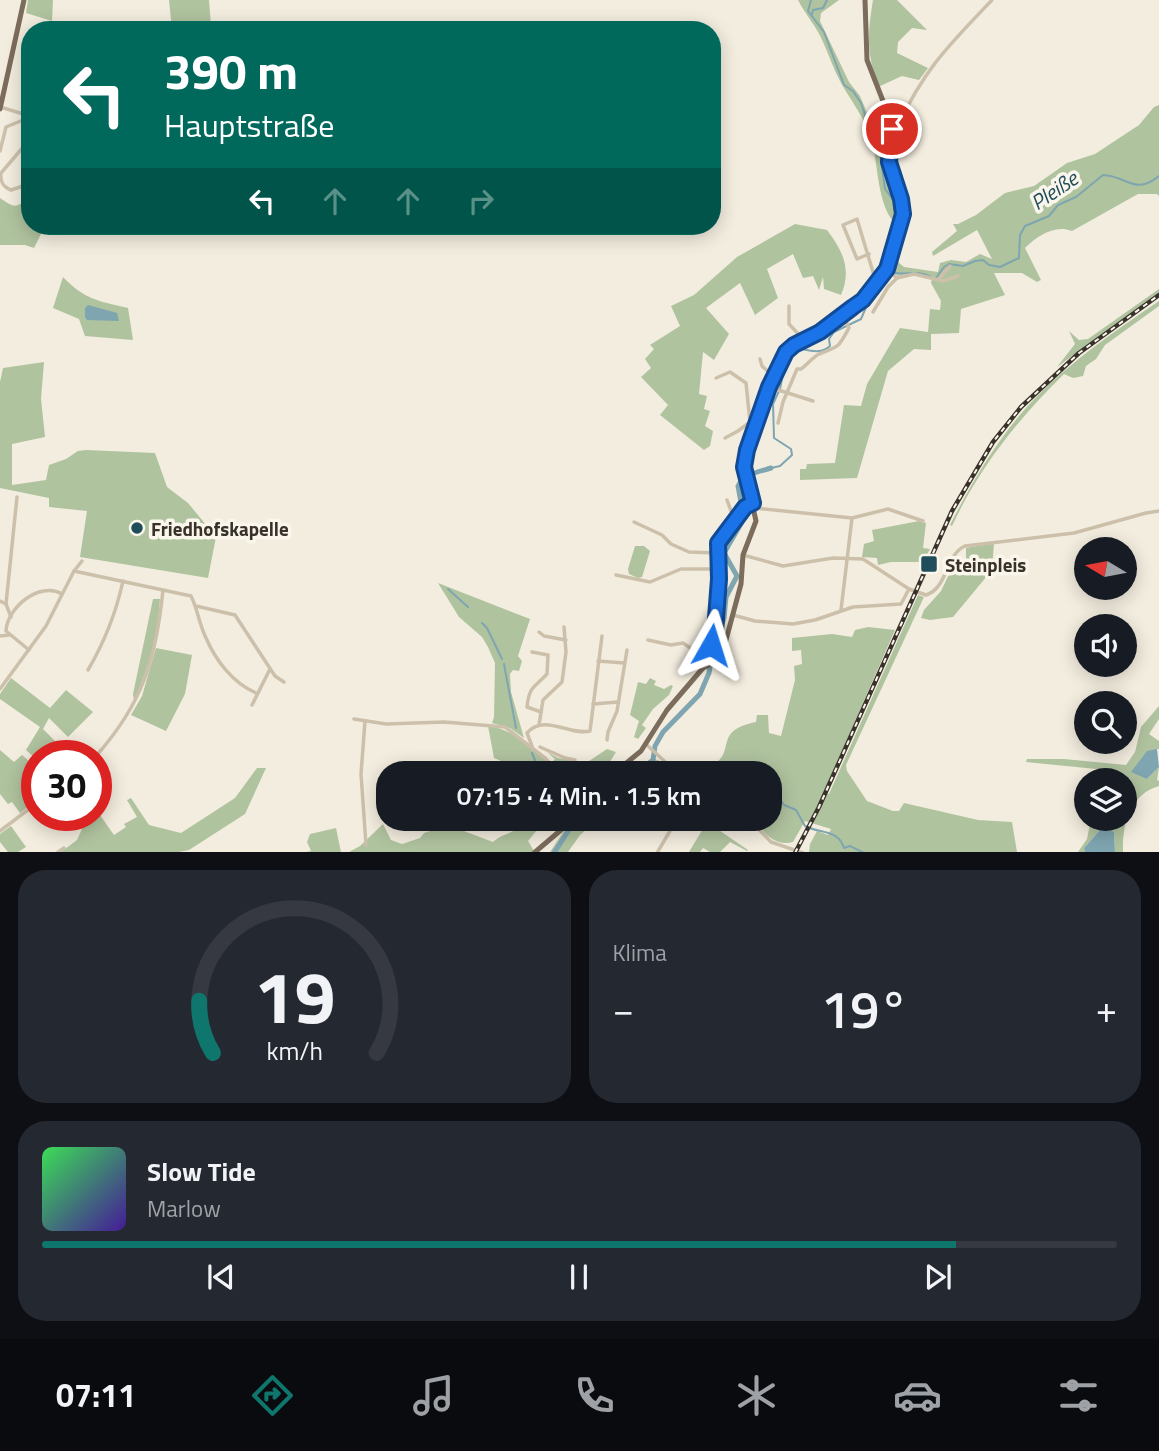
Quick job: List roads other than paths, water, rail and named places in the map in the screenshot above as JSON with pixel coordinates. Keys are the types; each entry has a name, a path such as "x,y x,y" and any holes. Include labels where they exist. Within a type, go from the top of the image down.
{"main road":[{"path":"631,761 649,746 660,719 709,665 720,658 723,651 742,576 743,555 755,526 756,506 746,477 745,458 753,423 788,350 863,300 889,270 903,214 889,162 892,129 867,60 865,0"},
{"path":"0,108 24,1"},
{"path":"534,852 560,831"}],"street":[{"path":"892,129 898,126 918,84 939,56 992,0"},
{"path":"0,108 21,114"},
{"path":"0,150 6,127 21,121"},
{"path":"21,150 1,173 1,180 8,189 18,190 21,187"},
{"path":"869,254 857,259 843,225 857,219 869,254 876,282"},
{"path":"937,281 950,266"},
{"path":"889,270 897,278"},
{"path":"873,312 888,286 897,278 914,274 937,281 958,276"},
{"path":"789,306 789,324 804,341"},
{"path":"778,423 781,392 797,369 801,369 817,355 836,348 847,325 843,315"},
{"path":"760,359 762,366 774,377"},
{"path":"716,378 730,372 746,383 753,423 725,438"},
{"path":"769,387 813,401"},
{"path":"11,617 5,604 18,496"},
{"path":"727,500 734,519"},
{"path":"709,665 720,569 718,543 743,509 756,506 852,518 888,509 923,521"},
{"path":"743,555 783,566 848,558 863,559 922,595 936,590 958,550 965,546 1074,533 1159,511"},
{"path":"841,610 852,518"},
{"path":"634,522 662,535 671,544 688,552 717,553"},
{"path":"0,689 46,626 74,571 82,561"},
{"path":"616,575 650,582 681,569 720,569"},
{"path":"74,571 189,595 196,606 205,638 238,685 256,693"},
{"path":"88,670 115,615 123,581"},
{"path":"733,615 755,621 787,624 811,621 841,610 876,604 901,604 909,589"},
{"path":"29,650 9,635 6,628 11,617 26,598 34,594 47,590 62,594"},
{"path":"109,740 145,683 156,645 163,590"},
{"path":"0,601 5,604"},
{"path":"196,606 235,615 270,669 284,682"},
{"path":"539,725 546,696 562,682 566,640 564,627"},
{"path":"539,632 544,636 566,640"},
{"path":"0,636 9,635"},
{"path":"533,748 527,733 539,725 555,725 586,733 592,728 602,636"},
{"path":"648,640 671,645 683,643 709,665"},
{"path":"607,740 618,702 627,650"},
{"path":"532,652 548,655 549,660 547,674 532,687 528,695 527,707 541,712"},
{"path":"598,661 624,664"},
{"path":"252,705 270,669"},
{"path":"593,704 618,702"},
{"path":"354,719 386,724 444,722 496,725 513,732 533,748 575,760"},
{"path":"365,721 361,774 366,845"},
{"path":"649,746 666,761"},
{"path":"540,749 550,761"},
{"path":"0,831 21,815"},
{"path":"657,852 670,831"},
{"path":"760,831 771,842 802,851"},
{"path":"57,852 64,848"}],"water":[{"path":"88,305 117,313 119,321 87,320 85,308"},
{"path":"1157,749 1159,767 1147,779 1137,775 1137,768 1134,768 1147,751"},
{"path":"1099,831 1114,832 1115,852 1085,852 1084,848"}],"waterway":[{"path":"811,0 808,11 824,32 844,85 853,91 861,103 879,142 876,152 880,152 885,189 897,205 895,212 898,221"},
{"path":"812,14 813,10 823,8 827,0"},
{"name":"Pleiße","path":"936,278 949,264 963,266 983,260 989,265 1000,267 1019,258 1020,235 1025,226 1049,216 1058,205 1076,197 1103,175 1137,185 1150,182 1159,176"},
{"name":"Pleiße","path":"771,468 780,466 792,455 791,449 774,438 773,404 790,354 796,348 818,351 830,346 829,339 834,332 861,319 873,291 894,273 917,273 931,277"},
{"name":"Pleiße","path":"652,761 655,746 663,732 700,694 709,673 713,649 724,618 726,597 737,576 724,553 742,522 738,486 748,476 771,468"},
{"path":"448,589 468,607"},
{"path":"482,623 502,659"},
{"path":"504,664 516,728"},
{"path":"532,753 535,761"},
{"path":"782,802 796,810 805,826 833,835 844,848 850,846 862,852"},
{"name":"Pleiße","path":"555,852 568,831"}],"railway":[{"path":"796,852 819,807 952,511 993,442 1021,407 1079,353 1159,295"}],"place":[{"name":"Friedhofskapelle","path":"137,528"},
{"name":"Steinpleis","path":"929,564"}]}
